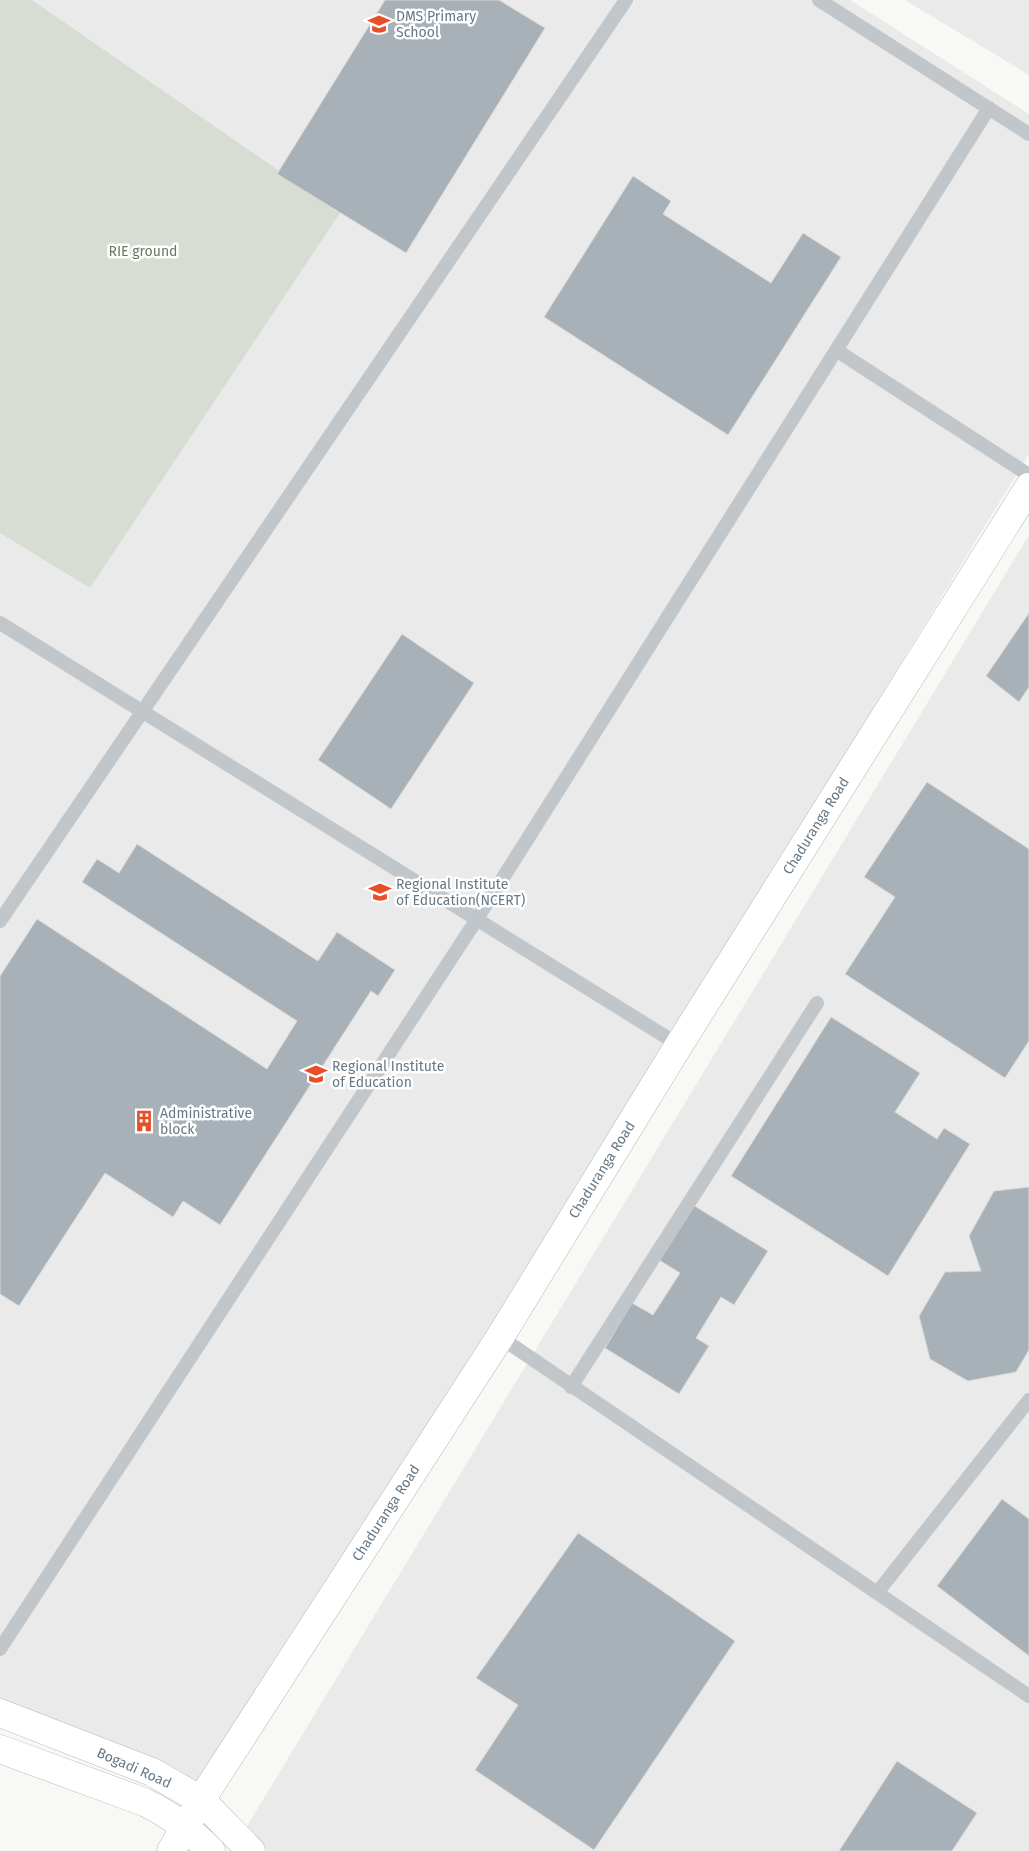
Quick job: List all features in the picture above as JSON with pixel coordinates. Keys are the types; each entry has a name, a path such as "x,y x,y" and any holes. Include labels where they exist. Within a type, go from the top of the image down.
{"street":[{"name":"Chaduranga Road","path":"171,1851 176,1820 201,1800 500,1337 679,1045 1029,487"},
{"name":"Bogadi Road","path":"0,1713 152,1772 201,1800 250,1851"},
{"path":"0,1750 144,1802 176,1820 211,1851"}],"lane":[{"path":"0,921 626,0"},
{"path":"819,0 1029,134"},
{"path":"0,1649 478,919 989,108"},
{"path":"836,350 1029,475"},
{"path":"0,623 679,1045"},
{"path":"571,1386 817,1003"},
{"path":"500,1337 1029,1696"},
{"path":"877,1593 1029,1400"}],"shaded area":[{"name":"Regional Institute of Education","path":"0,0 850,0 1029,114 1029,454 491,1331 190,1798 0,1719"},
{"path":"905,0 1029,0 1029,75"},
{"path":"1029,535 1029,1851 269,1851 244,1831"}],"green space":[{"name":"RIE ground","path":"0,0 32,0 340,213 90,588 0,533"}],"building":[{"path":"385,0 499,0 545,28 406,253 277,174"},
{"path":"633,176 671,201 663,214 771,283 803,233 841,257 728,435 544,317"},
{"path":"1029,613 1029,687 1019,702 986,676"},
{"path":"402,634 474,683 391,809 318,760"},
{"path":"927,782 1029,849 1029,1041 1005,1078 845,974 895,897 864,877"},
{"name":"Administrative block","path":"137,844 318,961 337,932 395,970 378,996 371,991 220,1225 183,1201 173,1217 105,1173 19,1306 0,1294 0,976 37,919 267,1069 297,1021 82,882 97,859 119,873"},
{"path":"831,1017 920,1073 895,1112 937,1139 944,1128 970,1144 888,1276 731,1176"},
{"path":"1029,1187 1029,1350 1016,1372 968,1381 930,1359 919,1316 945,1272 981,1271 969,1236 994,1191"},
{"path":"693,1205 768,1251 734,1305 721,1297 696,1338 709,1346 679,1394 605,1348 632,1303 653,1315 680,1273 659,1260"},
{"path":"1002,1499 1029,1519 1029,1656 937,1586"},
{"path":"578,1533 735,1641 594,1850 475,1770 518,1705 476,1678"},
{"path":"897,1761 977,1813 952,1851 839,1851"}],"place":[{"name":"DMS Primary School","path":"379,24"},
{"name":"Regional Institute of Education(NCERT)","path":"380,892"},
{"name":"Regional Institute of Education","path":"316,1074"},
{"name":"Administrative block","path":"144,1121"}]}
